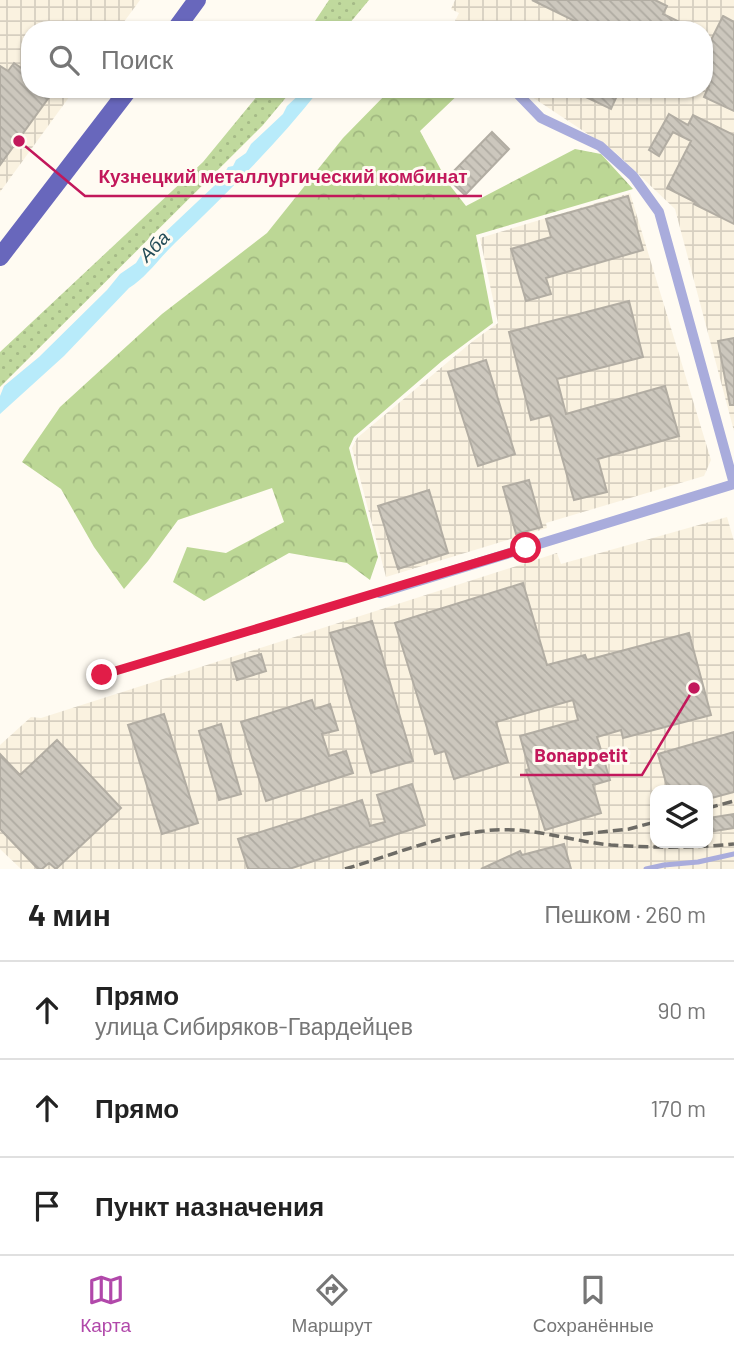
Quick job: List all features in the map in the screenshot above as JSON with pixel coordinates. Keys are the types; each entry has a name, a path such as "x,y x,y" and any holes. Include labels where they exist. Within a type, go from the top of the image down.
{"main road":[{"path":"182,21 197,0"},
{"path":"0,257 122,98"}],"street":[{"path":"380,593 734,485 659,212 633,176 600,146 541,118 522,98"}],"lane":[{"path":"102,675 380,593"},
{"path":"646,869 734,854"}],"shaded area":[{"path":"0,0 140,0 125,21 21,21 21,98 68,98 0,192"},
{"path":"455,0 734,0 734,431 675,209 615,152 534,98 713,98 713,21 455,21 459,13 451,9"},
{"path":"630,193 711,460 704,476 546,523 547,528 386,577 352,448 357,438 498,323 480,238"},
{"path":"727,517 734,541 734,869 21,869 0,849 0,745 31,717 41,718 557,553 561,564"}],"green space":[{"path":"329,0 369,0 352,21 315,21"},
{"path":"256,98 286,98 263,125 0,387 0,352 203,162"},
{"path":"382,98 455,98 420,131 448,183 466,206 575,149 601,154 633,189 476,235 493,323 442,361 354,437 349,448 378,557 370,580 347,563 289,553 204,601 173,582 187,547 226,553 284,522 272,488 178,520 124,589 94,547 61,489 22,462 60,407 162,314 267,233 343,138"}],"water":[{"name":"Аба","path":"295,98 313,98 232,188 129,288 64,356 0,414 0,396 4,386 39,357 120,274 136,263 141,255 214,186 228,167 233,166 236,160 246,153 251,144 283,114"}],"building":[{"path":"532,0 655,0 667,6 663,14 677,21 575,21"},
{"path":"723,16 734,22 734,111 706,98 713,98 713,36"},
{"path":"14,63 21,68 21,98 48,98 0,165 0,66 8,71"},
{"path":"588,98 616,98 611,109"},
{"path":"669,114 688,125 693,115 734,135 734,224 667,188 691,141 673,132 659,156 649,150"},
{"path":"492,132 509,149 465,195 447,178"},
{"path":"628,196 643,250 546,278 551,294 526,301 511,249 551,237 546,219"},
{"path":"629,301 643,357 557,379 566,414 665,386 679,436 598,459 607,492 574,500 550,415 531,420 509,332"},
{"path":"734,338 734,405 730,405 718,341"},
{"path":"486,360 515,454 478,466 448,372"},
{"path":"529,480 542,527 516,534 503,487"},
{"path":"429,490 448,553 398,569 378,506"},
{"path":"523,583 547,665 585,655 587,660 689,633 711,715 623,738 621,730 597,737 610,780 593,785 601,813 545,830 526,770 529,769 520,736 578,720 573,700 496,722 508,762 454,779 445,751 435,754 395,623"},
{"path":"372,621 413,761 371,773 330,633"},
{"path":"261,654 266,671 237,680 232,663"},
{"path":"312,700 315,709 330,704 338,730 322,734 329,756 346,751 353,773 266,801 241,722"},
{"path":"164,714 198,823 162,834 128,725"},
{"path":"221,724 241,794 219,800 199,731"},
{"path":"734,732 734,792 713,798 713,785 667,785 658,754"},
{"path":"57,740 121,808 56,869 49,863 38,869 0,829 0,754 20,775"},
{"path":"412,784 425,825 289,869 248,869 238,839 362,800 370,826 385,822 377,795"},
{"path":"734,814 734,828 713,831 713,817"},
{"path":"564,844 571,869 481,869 520,851 522,855"}],"railway":[{"path":"713,807 734,801"},
{"path":"583,834 629,829 650,823"},
{"path":"345,869 449,837 484,831 516,830 626,846 688,847 734,844"}],"place":[{"name":"Кузнецкий металлургический комбинат","path":"19,141"},
{"name":"Bonappetit","path":"694,688"}],"route":[{"path":"102,675 526,548"}]}
